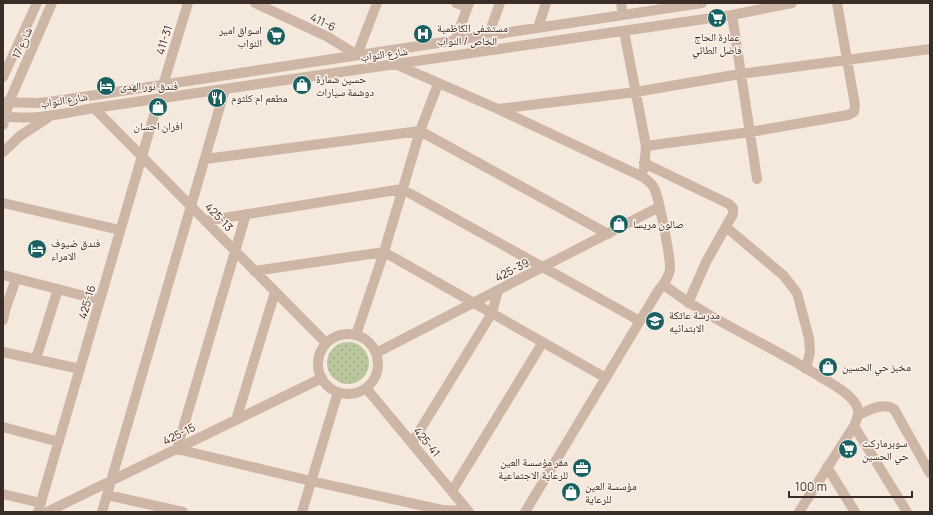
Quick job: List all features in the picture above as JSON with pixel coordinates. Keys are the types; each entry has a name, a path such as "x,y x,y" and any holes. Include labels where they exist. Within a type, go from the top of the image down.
{"street":[{"name":"شارع 17","path":"3,78 37,3"},
{"name":"شارع 17","path":"4,119 6,102 52,3"},
{"name":"411-31","path":"163,85 188,3"},
{"name":"411-6","path":"255,3 275,7 358,55"},
{"path":"358,55 377,3"},
{"path":"455,41 468,5 456,3"},
{"path":"488,36 500,3"},
{"path":"538,28 546,3"},
{"path":"621,3 623,15"},
{"name":"شارع النواب","path":"6,102 49,102 702,3"},
{"name":"شارع النواب","path":"4,119 52,115 159,98 624,31 732,15 792,3"},
{"path":"646,146 750,132 848,115 854,112 855,105 838,3"},
{"path":"732,15 757,179"},
{"path":"624,31 646,146 643,177"},
{"path":"498,109 636,92 740,74 930,48"},
{"path":"395,64 498,109 643,177 654,188 669,254 670,268 668,276 664,285 658,291 525,512"},
{"path":"356,335 384,252 420,131 438,84"},
{"path":"102,512 225,89"},
{"name":"425-16","path":"40,508 159,98"},
{"name":"425-13","path":"94,108 326,343"},
{"path":"3,152 20,136 52,115"},
{"path":"205,159 420,131 608,234"},
{"path":"644,163 729,204 733,208 733,214 706,262 688,303"},
{"path":"205,220 402,189 640,321"},
{"path":"3,203 120,230"},
{"name":"425-39","path":"376,353 659,208"},
{"path":"246,214 177,449 442,510 468,512"},
{"path":"726,227 784,276 797,293 809,338 810,352 806,369"},
{"path":"254,270 384,252 606,378"},
{"path":"3,275 100,300"},
{"path":"3,320 16,279"},
{"path":"664,285 688,303 806,369 849,396 857,404 858,415 854,426 827,467 803,509"},
{"path":"36,359 58,289"},
{"path":"412,443 492,313 498,290"},
{"path":"236,420 275,292"},
{"path":"345,334 356,335 368,342 376,353 378,362 377,372 373,380 366,388 348,394 338,392 328,386 322,378 318,369 318,360 326,343 335,337 345,334"},
{"path":"452,492 543,342"},
{"path":"3,352 80,369"},
{"name":"425-15","path":"47,512 322,378"},
{"name":"425-41","path":"366,388 468,512"},
{"path":"302,512 338,392"},
{"path":"858,415 883,406 889,406 894,410 930,473"},
{"path":"854,426 907,512"},
{"path":"3,427 59,442"},
{"path":"827,467 855,512"},
{"path":"3,494 40,508"},
{"path":"107,496 183,512"}],"green space":[{"path":"348,342 363,348 369,363 363,378 348,384 333,378 327,363 333,348"}],"place":[{"name":"عمارة الحاج فاضل الطائي","path":"717,18"},
{"name":"مستشفى الكاظمية الخاص / النواب","path":"423,34"},
{"name":"اسواق امير النواب","path":"276,36"},
{"name":"حسين شمارة دوشمة سيارات","path":"302,85"},
{"name":"فندق نور الهدى","path":"106,86"},
{"name":"مطعم ام كلثوم","path":"217,98"},
{"name":"افران احسان","path":"158,107"},
{"name":"صالون مريسا","path":"619,224"},
{"name":"فندق ضيوف الامراء","path":"37,249"},
{"name":"مدرسة عاتكة الابتدائيه","path":"655,321"},
{"name":"مخبز حي الحسين","path":"828,367"},
{"name":"سوبرماركت حي الحسين","path":"848,449"},
{"name":"مقر مؤسسة العين للرعاية الاجتماعية","path":"582,468"},
{"name":"مؤسسة العين للرعاية","path":"571,492"}]}
